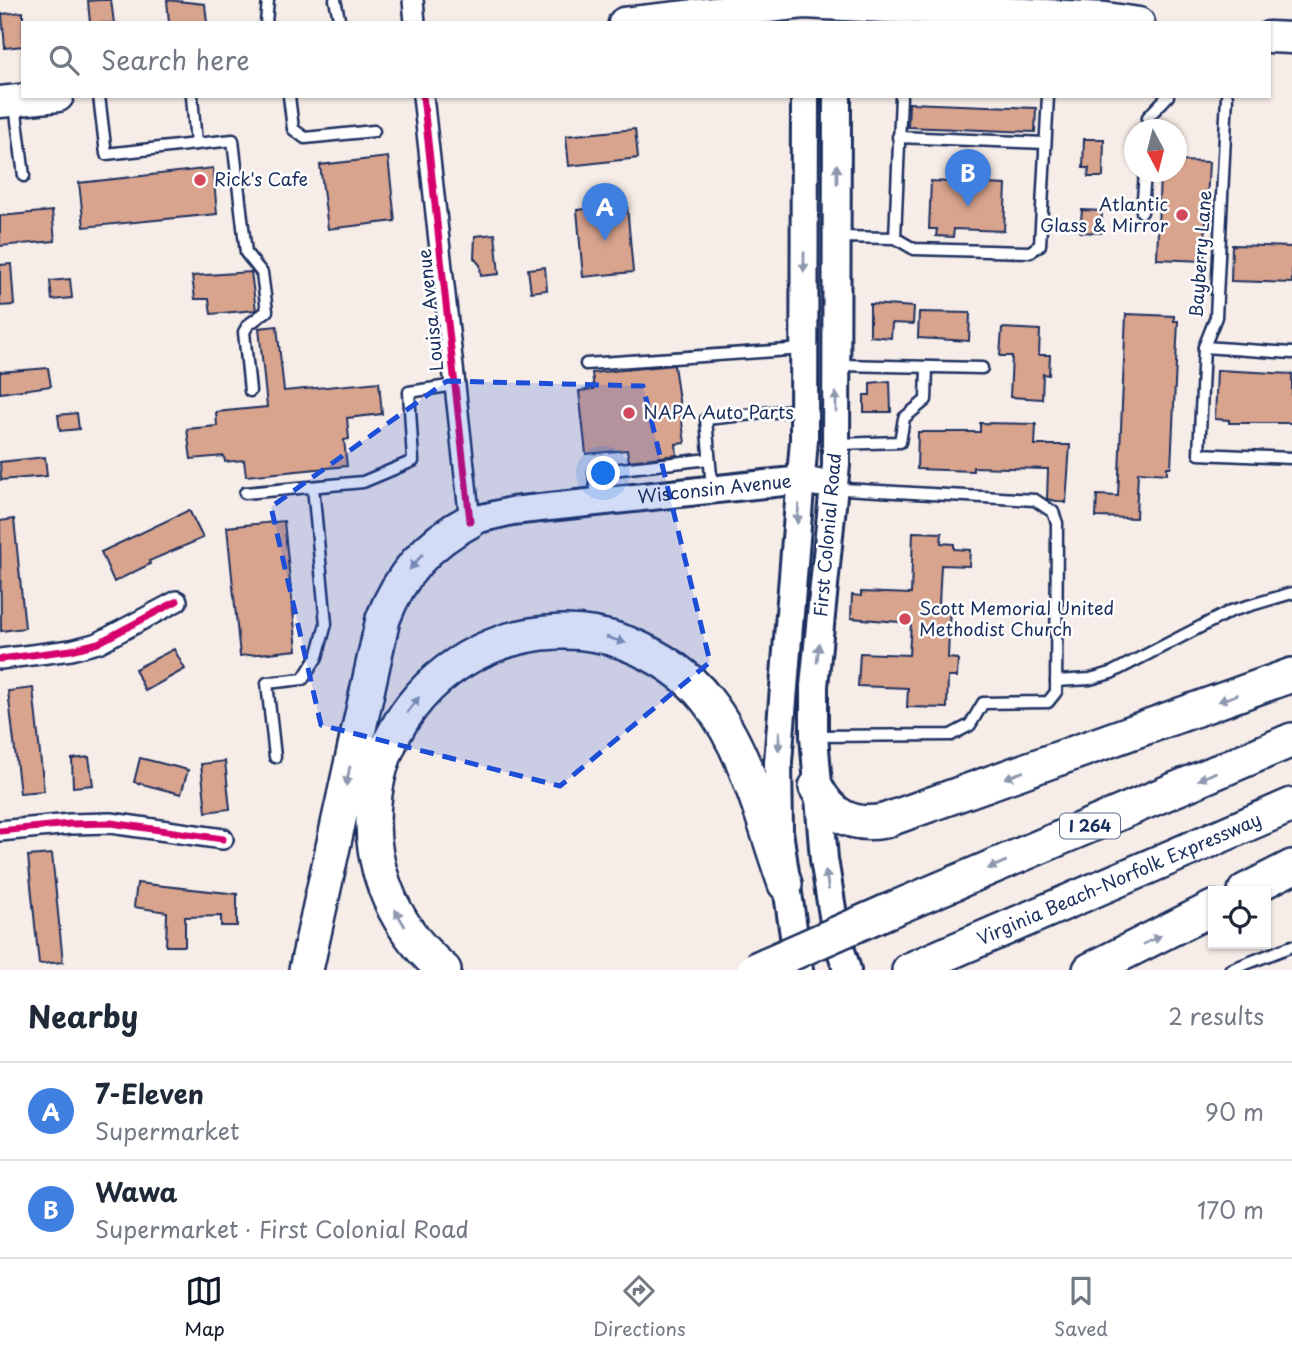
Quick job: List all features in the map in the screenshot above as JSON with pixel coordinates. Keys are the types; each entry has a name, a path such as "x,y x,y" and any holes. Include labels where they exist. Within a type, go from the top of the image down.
{"highway":[{"path":"306,970 383,619 401,580 417,559 447,533 470,521"},
{"path":"444,970 408,932 385,888 373,833 377,778 395,731 432,682 477,652 506,640 558,632 613,639 642,650 673,668 696,686 726,728 744,766 785,884"},
{"path":"816,786 834,813 842,818 869,824 884,821 1292,675"},
{"name":"I 264","path":"754,970 1292,740"},
{"name":"Virginia Beach-Norfolk Expressway","path":"909,970 1292,805"},
{"path":"1255,886 1292,867"},
{"path":"1090,970 1208,911"}],"main road":[{"path":"650,21 804,9 1094,21"},
{"path":"1271,37 1292,38"},
{"path":"7,102 41,98"},
{"name":"First Colonial Road","path":"799,970 779,831 780,710 802,480 805,98"},
{"name":"First Colonial Road","path":"837,98 836,444 814,687 814,736 816,786 836,934 847,970"},
{"name":"Wisconsin Avenue","path":"470,521 512,510 802,480 834,486"}],"street":[{"path":"413,0 415,21"},
{"name":"Louisa Avenue","path":"423,98 470,521"},
{"path":"0,659 71,650 97,643 177,601"},
{"path":"0,831 111,823 223,839"}],"lane":[{"path":"266,21 268,0"},
{"path":"335,0 340,21"},
{"path":"99,98 106,154 233,140 246,253 262,273 267,311 247,325 244,332 250,391"},
{"path":"192,98 196,144"},
{"path":"289,98 293,129 305,138 374,131"},
{"path":"895,238 901,98"},
{"path":"837,237 895,238 914,249 1030,252 1040,246 1048,98"},
{"path":"1148,119 1166,98"},
{"name":"Bayberry Lane","path":"1227,98 1216,317 1205,347 1199,454 1292,458"},
{"path":"7,102 24,176"},
{"path":"898,137 1045,143"},
{"path":"1142,212 1144,182"},
{"path":"1205,347 1292,353"},
{"path":"586,364 803,349"},
{"path":"836,365 982,368"},
{"path":"836,444 901,442 904,418 926,400 927,367"},
{"path":"245,493 363,482 413,461 409,392 455,385"},
{"path":"712,490 705,419 803,409"},
{"path":"597,503 594,472 709,459"},
{"path":"814,736 951,736 971,725 983,702 1048,702 1054,698 1056,681 1056,523 1045,505 1035,500 844,489 834,486"},
{"path":"275,757 267,683 303,679 317,657 326,624 313,487"},
{"path":"1056,681 1090,679 1111,673 1231,611 1292,593"},
{"path":"1230,970 1292,946"}],"highlighted area":[{"path":"447,381 643,386 710,662 560,786 321,725 271,507"}],"building":[{"path":"111,0 114,21 90,21 88,1"},
{"path":"167,0 205,4 207,21 169,21"},
{"path":"23,12 21,46 5,48 2,14"},
{"path":"909,103 1036,108 1035,132 908,127"},
{"path":"635,129 638,158 569,166 566,136"},
{"path":"1084,139 1104,139 1103,177 1088,177 1089,168 1083,168"},
{"path":"388,157 395,221 328,229 320,165"},
{"name":"Atlantic Glass & Mirror","path":"1187,161 1209,162 1204,261 1157,259 1160,182 1187,182"},
{"path":"213,168 217,214 84,227 79,183"},
{"path":"963,175 976,175 987,184 1006,185 1004,231 954,229 953,237 936,236 937,229 929,229 931,181 950,182"},
{"path":"627,205 633,272 583,277 577,210"},
{"path":"1082,210 1102,211 1101,233 1080,232"},
{"path":"52,211 55,241 0,246 0,216"},
{"path":"495,234 499,274 481,276 480,265 474,258 475,236"},
{"path":"1232,245 1292,247 1292,283 1231,281"},
{"path":"11,264 14,305 0,306 0,265"},
{"path":"545,267 547,290 531,292 528,269"},
{"path":"251,272 256,310 211,314 209,299 195,299 192,276"},
{"path":"70,279 72,298 52,300 50,281"},
{"path":"870,304 914,307 913,324 892,323 891,338 870,336"},
{"path":"919,312 970,313 969,341 918,338"},
{"path":"1126,314 1174,316 1174,321 1178,321 1171,467 1167,467 1167,474 1138,472 1136,518 1096,517 1097,495 1118,496"},
{"path":"277,326 284,391 379,382 382,414 347,418 349,439 344,440 347,466 246,476 244,460 225,462 224,456 191,459 187,429 217,426 216,412 267,407 259,328"},
{"path":"1002,328 1040,330 1039,355 1050,355 1049,375 1043,374 1042,399 1010,397 1012,356 1000,356"},
{"path":"674,365 685,443 676,444 677,455 629,461 627,450 586,454 579,391 594,389 592,373"},
{"path":"48,368 51,386 0,393 0,372"},
{"path":"1217,370 1292,374 1292,423 1229,423 1229,420 1215,419"},
{"path":"890,381 891,412 864,412 864,395 870,395 870,383"},
{"path":"77,413 79,429 60,431 58,415"},
{"path":"980,423 1036,424 1035,445 1070,445 1066,503 1047,499 1048,469 917,469 918,432 980,432"},
{"path":"45,457 47,476 1,480 0,462"},
{"path":"189,510 203,538 149,561 150,564 114,582 101,552"},
{"path":"14,519 25,628 1,631 0,521"},
{"path":"284,521 297,650 240,656 227,527"},
{"name":"Scott Memorial United Methodist Church","path":"913,532 942,533 941,543 954,544 954,549 970,550 969,566 941,565 939,604 950,604 948,658 958,659 957,677 948,677 947,708 907,707 908,688 858,686 860,653 909,655 911,623 851,618 852,595 861,596 861,592 911,594"},
{"path":"174,649 185,669 145,691 135,669"},
{"path":"33,688 44,791 20,793 8,691"},
{"path":"89,757 93,785 73,787 72,759"},
{"path":"140,758 188,770 181,794 134,782"},
{"path":"225,761 230,809 206,812 201,764"},
{"path":"52,854 63,962 39,964 28,856"},
{"path":"137,883 237,894 237,926 221,926 221,916 185,917 185,946 166,946 167,912 134,907"}],"cycle path":[{"path":"423,98 470,521"},
{"path":"0,659 71,650 98,643 177,601"},
{"path":"0,831 111,823 223,839"}],"place":[{"name":"Rick's Cafe","path":"200,180"},
{"name":"Wawa","path":"968,207"},
{"name":"Atlantic Glass & Mirror","path":"1182,215"},
{"name":"7-Eleven","path":"605,241"},
{"name":"NAPA Auto Parts","path":"629,413"},
{"name":"Scott Memorial United Methodist Church","path":"905,619"}]}
